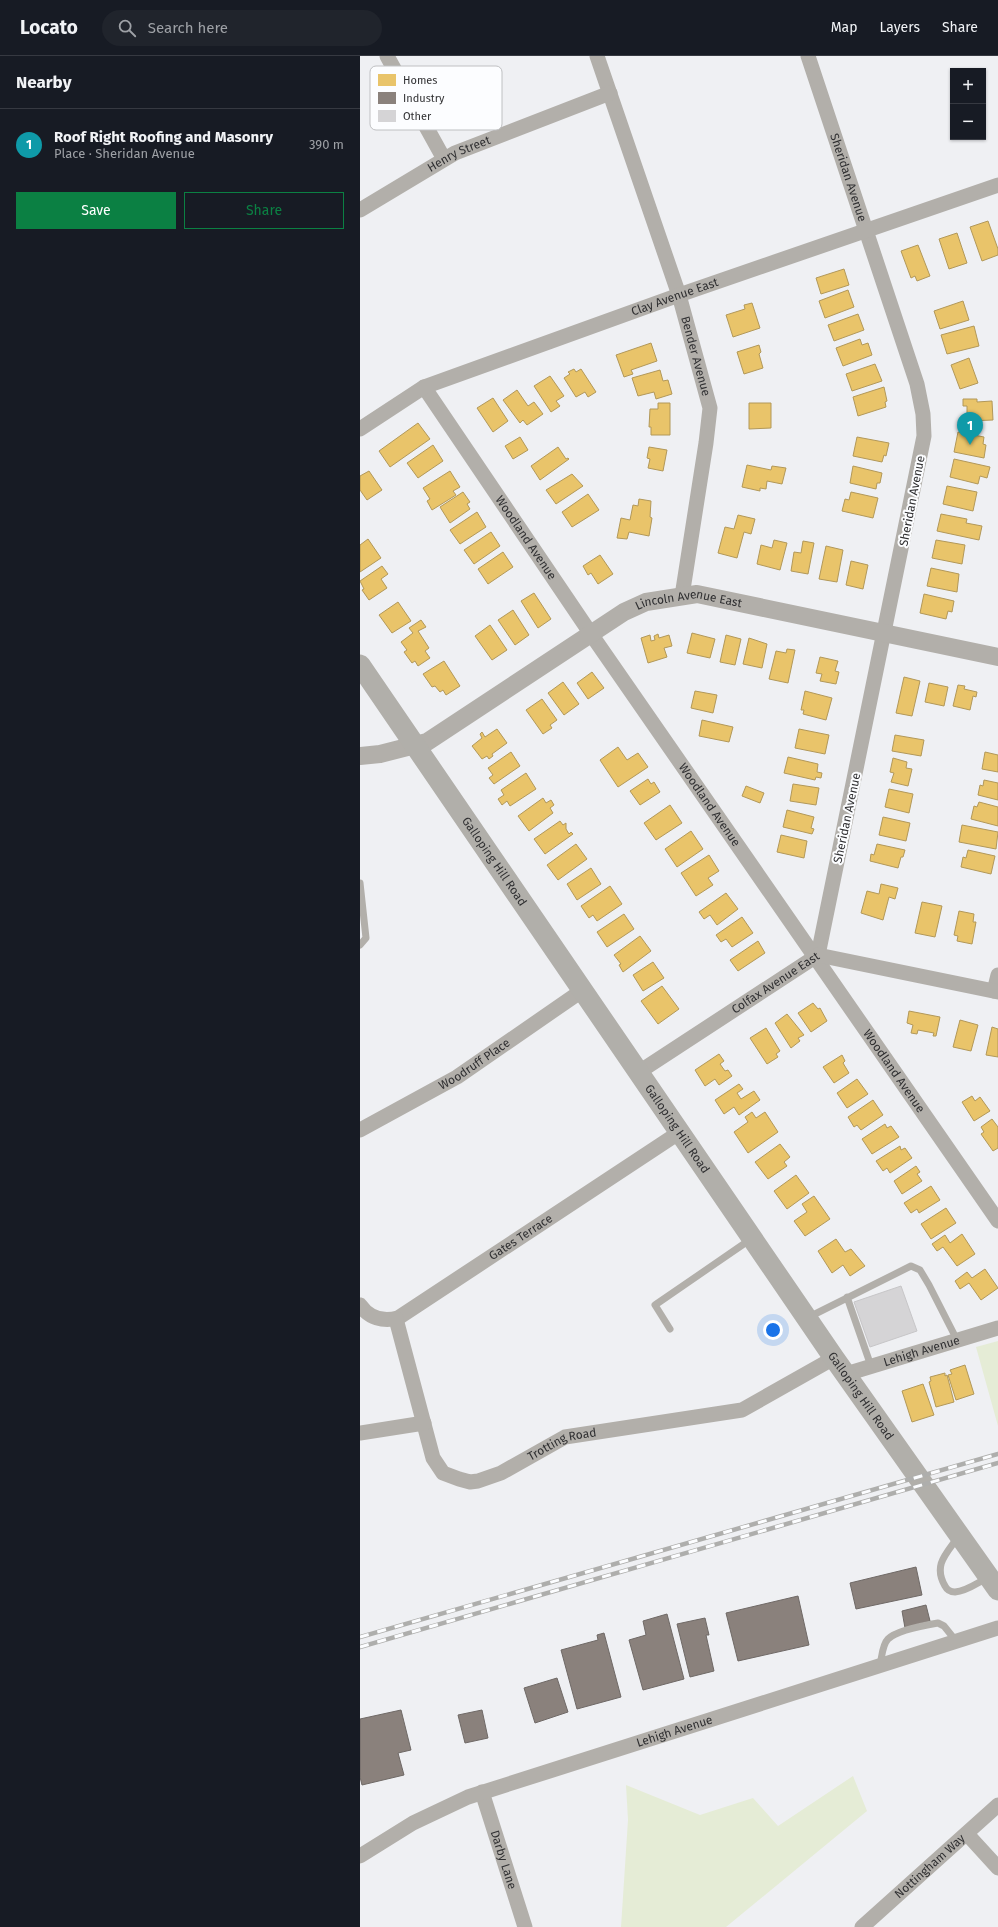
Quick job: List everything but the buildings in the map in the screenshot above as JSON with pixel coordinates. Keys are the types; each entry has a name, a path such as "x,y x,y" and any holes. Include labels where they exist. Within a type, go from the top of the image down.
{"main road":[{"name":"Galloping Hill Road","path":"360,665 840,1366 993,1584"}],"street":[{"path":"388,56 393,66"},
{"name":"Bender Avenue","path":"597,56 679,295 710,408 682,596"},
{"name":"Sheridan Avenue","path":"808,56 917,384 923,414 924,436 885,633 817,956"},
{"name":"Henry Street","path":"360,210 455,153 610,93"},
{"path":"428,130 444,160"},
{"name":"Clay Avenue East","path":"360,429 424,387 679,295 998,185"},
{"name":"Woodland Avenue","path":"424,387 591,634 817,956 998,1221"},
{"name":"Lincoln Avenue East","path":"360,756 380,754 427,742 624,612 646,602 682,596 697,594 998,657"},
{"name":"Colfax Avenue East","path":"639,1072 817,956 996,992"},
{"path":"996,992 998,975"},
{"name":"Woodruff Place","path":"360,1130 457,1077 583,990"},
{"name":"Gates Terrace","path":"396,1319 680,1132"},
{"path":"360,1305 364,1311 376,1318 391,1321 396,1319"},
{"name":"Trotting Road","path":"396,1319 433,1458 443,1473 459,1479 478,1481 501,1474 548,1445 565,1437 742,1410 840,1366"},
{"name":"Lehigh Avenue","path":"840,1366 871,1366 998,1328"},
{"path":"360,1433 424,1423"},
{"name":"Lehigh Avenue","path":"360,1856 413,1823 468,1797 998,1628"},
{"name":"Darby Lane","path":"482,1792 525,1927"},
{"name":"Nottingham Way","path":"862,1927 998,1805"},
{"path":"967,1834 998,1868"}],"lane":[{"path":"360,883 366,938 360,945"},
{"path":"670,1329 655,1305 753,1238"},
{"path":"807,1318 910,1266 920,1270 957,1340"},
{"path":"847,1297 871,1366"},
{"path":"960,1535 942,1559 939,1567 942,1580 947,1589 953,1592 993,1584"},
{"path":"880,1666 884,1646 888,1639 897,1634 938,1623 944,1626 956,1641"}],"green space":[{"path":"998,1341 998,1426 976,1347"},
{"path":"853,1776 867,1811 726,1927 621,1927 628,1820 626,1785 700,1815 753,1798 778,1826"}],"railway":[{"path":"360,1637 998,1454"},
{"path":"360,1647 998,1463"}],"place":[{"name":"Roof Right Roofing and Masonry","path":"970,445"}]}
